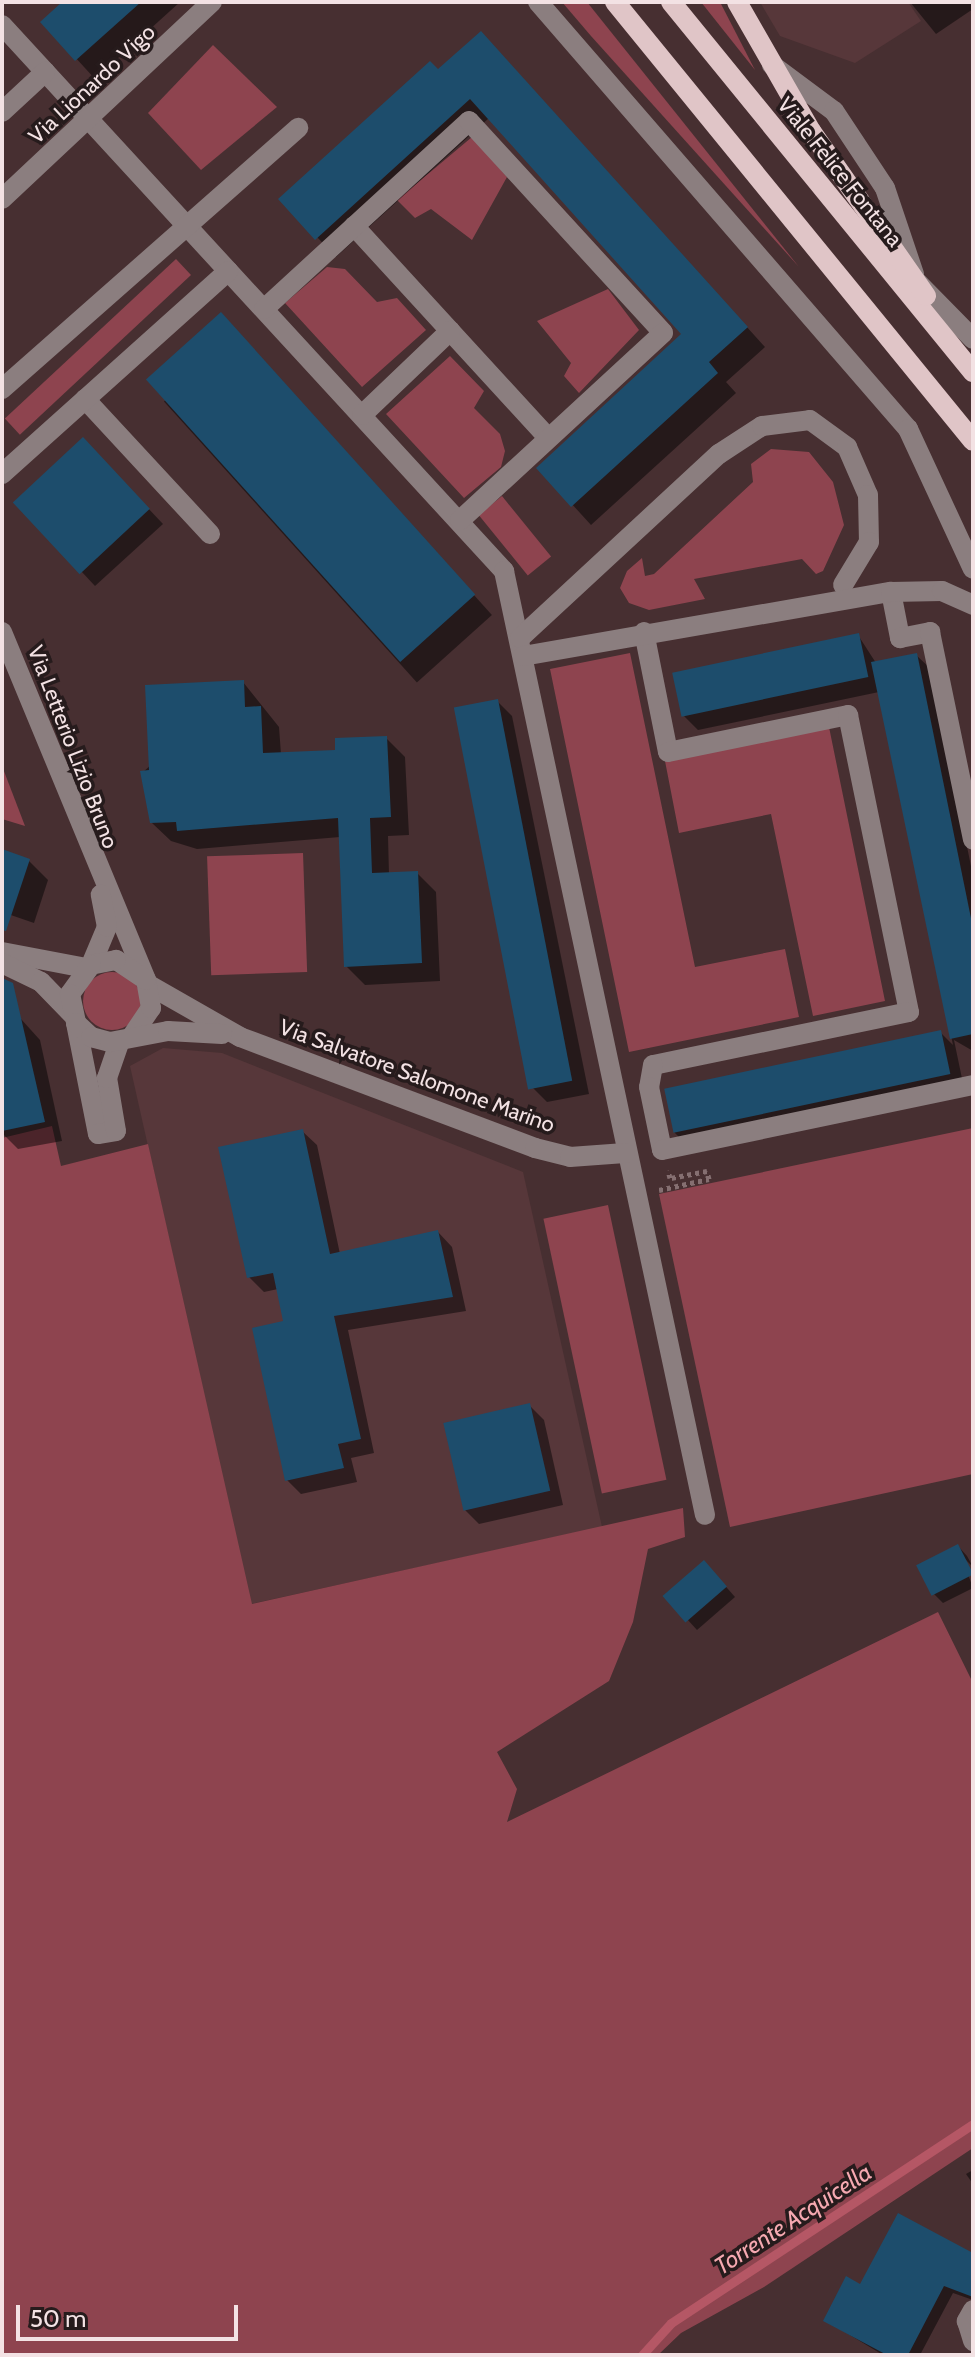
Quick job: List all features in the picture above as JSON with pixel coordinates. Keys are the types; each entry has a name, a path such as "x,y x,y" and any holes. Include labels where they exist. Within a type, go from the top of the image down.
{"main road":[{"path":"615,2 973,441"},
{"name":"Viale Felice Fontana","path":"671,2 973,372"},
{"path":"737,2 771,65 973,366"}],"street":[{"name":"Via Lionardo Vigo","path":"2,199 90,120 212,2"},
{"path":"538,2 908,429 973,569"},
{"path":"2,25 504,571 625,1153 705,1515"},
{"path":"771,65 834,111 885,188 916,281"},
{"path":"2,112 45,72"},
{"path":"264,309 469,121 663,333 460,520"},
{"path":"2,389 298,128"},
{"path":"818,183 973,339"},
{"path":"354,226 548,438"},
{"path":"2,474 228,271"},
{"path":"362,415 450,331"},
{"path":"85,399 210,534"},
{"path":"521,647 719,454 762,426 810,420 847,447 868,495 869,542 843,585"},
{"path":"521,647 644,632 891,592 942,591 973,605"},
{"path":"891,592 900,638 930,632 973,840"},
{"name":"Via Letterio Lizio Bruno","path":"2,632 99,879"},
{"path":"644,632 668,752 848,715 909,1012 653,1065 649,1087 662,1150 973,1085"},
{"path":"99,879 147,983 148,1019 126,1039 107,1078 116,1131 98,1134 70,994 89,966 107,927 99,879"},
{"path":"2,952 89,966 116,960 147,983 240,1037"},
{"path":"2,963 41,982 100,1041 240,1037"},
{"name":"Via Salvatore Salomone Marino","path":"240,1037 535,1148 570,1157 625,1153"},
{"path":"973,2310 967,2321 973,2341"}],"path":[{"path":"635,1196 709,1179 707,1171 670,1178 668,1169"}],"shaded area":[{"path":"562,2 587,2 799,267 591,36"},
{"path":"701,2 720,2 755,70"},
{"path":"760,2 908,2 921,21 855,63 780,36"},
{"path":"213,45 277,107 201,170 148,113"},
{"path":"472,137 507,177 472,240 431,209 415,218 397,200"},
{"path":"176,259 191,275 20,435 5,419"},
{"path":"327,267 345,269 377,302 397,298 426,330 362,387 285,303"},
{"path":"608,289 639,330 579,393 564,376 571,363 537,321"},
{"path":"450,356 484,391 474,408 500,434 505,451 501,467 464,498 386,414"},
{"path":"771,449 809,452 833,482 844,525 823,571 816,574 802,559 694,579 705,599 649,610 629,603 620,588 627,571 642,558 645,576 654,574 753,482 751,464"},
{"path":"502,496 551,557 528,575 479,515"},
{"path":"630,653 695,967 785,949 799,1017 629,1052 550,669"},
{"path":"829,727 885,1001 813,1016 771,814 679,833 665,761"},
{"path":"2,766 25,826 2,819"},
{"path":"303,853 307,972 211,975 207,856"},
{"path":"112,972 132,981 141,1001 132,1021 112,1030 92,1021 83,1001 92,981"},
{"path":"163,1048 222,1053 523,1172 602,1527 251,1604 130,1066"},
{"path":"52,1126 61,1166 148,1144 252,1604 683,1508 685,1537 648,1549 633,1622 609,1681 497,1752 517,1789 507,1822 938,1612 973,1683 973,2148 764,2287 681,2333 658,2355 2,2355 2,1138"},
{"path":"973,1128 973,1474 730,1527 659,1194"},
{"path":"608,1205 666,1480 602,1494 543,1219"}],"building":[{"path":"62,2 141,2 75,61 40,22"},
{"path":"481,31 748,327 709,362 718,373 571,507 536,468 681,334 470,99 315,240 278,199 430,61 438,69"},
{"path":"221,312 475,594 400,662 146,380"},
{"path":"83,437 150,509 80,574 13,502"},
{"path":"859,633 868,677 682,717 672,673"},
{"path":"917,653 973,928 973,1034 950,1039 871,662"},
{"path":"244,680 245,707 261,706 263,753 335,750 335,738 387,736 391,817 370,818 372,873 418,871 422,963 344,967 338,818 177,831 176,822 150,823 140,771 149,770 145,685"},
{"path":"498,699 572,1081 528,1089 454,708"},
{"path":"2,849 30,859 6,931 2,930"},
{"path":"2,978 13,983 45,1122 2,1131"},
{"path":"941,1030 950,1074 674,1133 664,1089"},
{"path":"303,1129 330,1254 438,1230 453,1297 334,1316 361,1439 338,1444 344,1468 285,1481 252,1328 283,1321 273,1273 247,1278 218,1147"},
{"path":"530,1403 550,1491 464,1511 443,1423"},
{"path":"958,1544 973,1575 932,1596 916,1565"},
{"path":"704,1560 727,1586 685,1622 662,1596"},
{"path":"898,2213 973,2253 973,2297 944,2286 908,2355 887,2355 823,2321 846,2276 860,2284"}],"waterway":[{"name":"Torrente Acquicella","path":"642,2355 671,2323 973,2124"}]}
